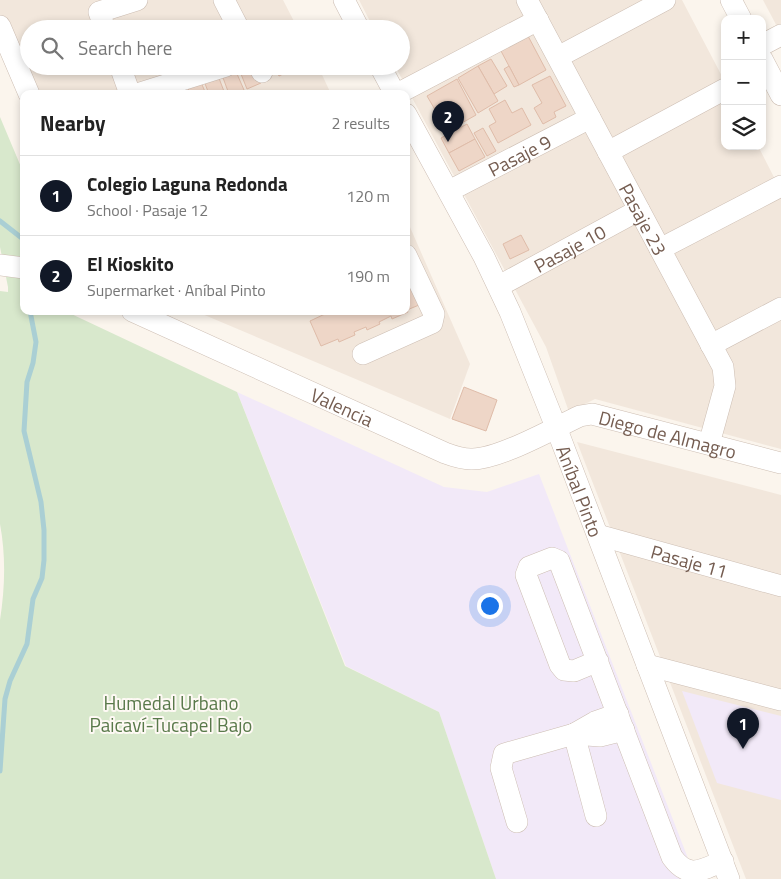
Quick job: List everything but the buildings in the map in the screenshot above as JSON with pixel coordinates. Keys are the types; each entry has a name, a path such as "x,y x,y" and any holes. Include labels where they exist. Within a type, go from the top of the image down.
{"street":[{"path":"99,14 137,0"},
{"path":"224,0 234,20"},
{"name":"Pasaje 23","path":"527,0 723,367 725,386 709,444"},
{"path":"558,57 665,0"},
{"path":"731,0 739,15"},
{"path":"347,1 355,20"},
{"path":"404,90 538,20"},
{"path":"0,26 20,73"},
{"path":"766,43 781,35"},
{"path":"766,69 781,95"},
{"path":"21,75 27,90"},
{"path":"123,75 129,90"},
{"path":"150,90 197,75"},
{"path":"385,75 394,90"},
{"path":"608,152 721,91"},
{"name":"Pasaje 9","path":"449,191 590,118"},
{"name":"Aníbal Pinto","path":"410,121 449,191 498,286 556,427 724,864"},
{"path":"660,249 781,186"},
{"name":"Pasaje 10","path":"498,286 639,210"},
{"path":"363,354 432,323 434,314 410,263"},
{"path":"0,265 20,268"},
{"path":"711,345 781,308"},
{"name":"Valencia","path":"146,315 445,453 471,459 486,457 556,427"},
{"name":"Diego de Almagro","path":"556,427 580,416 592,414 781,463"},
{"name":"Pasaje 11","path":"598,535 781,586"},
{"path":"598,662 574,671 564,670 560,665 526,575 529,567 552,558 559,561 598,662 621,722 672,857 686,863 724,864"},
{"path":"647,665 781,700"},
{"path":"517,822 501,768 504,754 574,734 595,722 621,722"},
{"path":"574,734 596,816"}],"shaded area":[{"path":"0,0 283,0 293,20 20,20 20,75 322,75 329,90 20,90 20,96 0,48"},
{"path":"359,0 682,0 721,74 721,150 760,150 781,191 781,449 595,399 569,412 546,347 410,94 410,90 408,90 400,75 410,75 410,20 369,20"},
{"path":"763,0 781,0 781,34"},
{"path":"410,227 470,364 450,419 204,315 410,315"},
{"path":"237,392 444,487 487,492 539,474 696,879 496,879 439,712 346,666"},
{"path":"577,442 781,495 781,879 746,879"},
{"path":"682,691 781,716 781,800 717,783"}],"green space":[{"name":"Humedal Urbano Paicaví-Tucapel Bajo","path":"0,117 20,164 20,315 73,315 237,392 345,666 439,712 496,879 0,879 0,620 4,572 0,524 0,291 8,292 8,287 0,247"}],"waterway":[{"path":"0,221 20,237"},
{"path":"0,771 5,699 10,681 27,644 33,599 42,578 44,560 44,530 41,502 24,431 27,382 33,363 36,342 31,315"}],"place":[{"name":"El Kioskito","path":"448,142"},
{"name":"Colegio Laguna Redonda","path":"743,749"}]}
